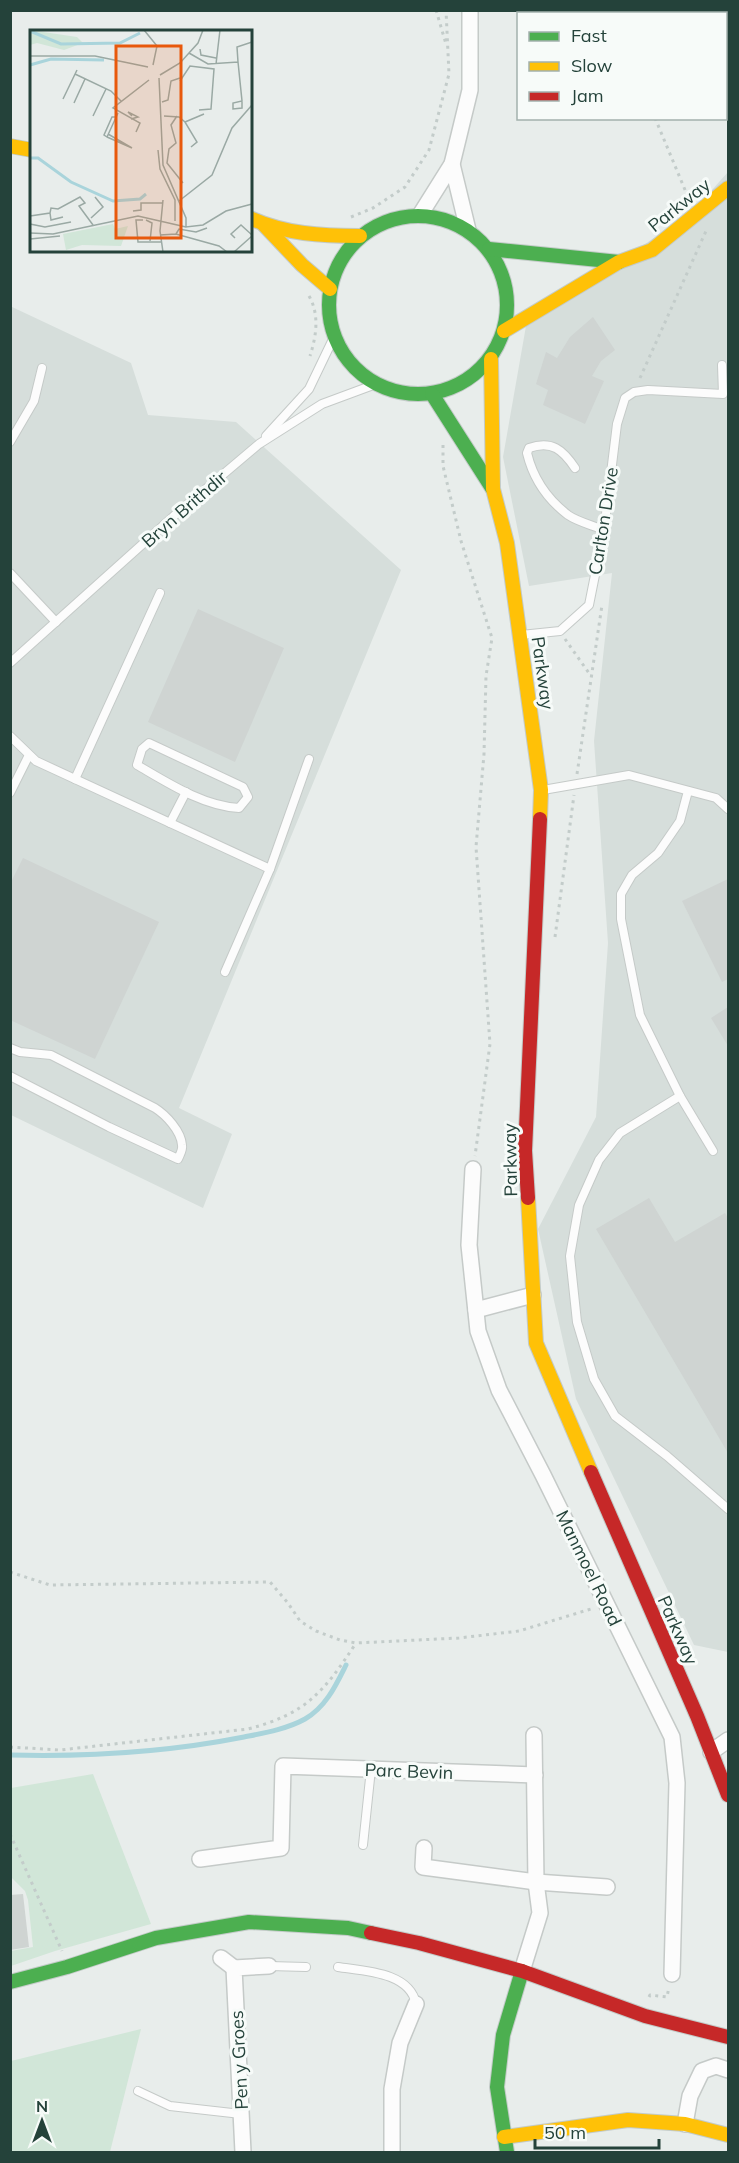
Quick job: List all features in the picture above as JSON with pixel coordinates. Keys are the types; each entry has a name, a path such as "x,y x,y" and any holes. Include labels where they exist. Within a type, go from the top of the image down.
{"main road":[{"path":"10,146 30,150"},
{"name":"Parkway","path":"619,262 652,250 729,188"},
{"path":"420,215 445,219 468,230 489,249 503,274 508,302 504,331 491,359 474,376 454,387 432,394 403,393 376,384 358,372 344,356 334,337 329,313 330,289 346,251 360,236 378,225 398,218 420,215"},
{"path":"252,219 264,225 312,236 360,236"},
{"path":"264,225 302,265 330,289"},
{"path":"489,249 619,262"},
{"path":"504,331 619,262"},
{"path":"491,359 493,489"},
{"path":"432,394 493,489"},
{"name":"Parkway","path":"493,489 507,543 541,790 525,1151 536,1343 729,1795"},
{"path":"10,1982 67,1967 156,1938 249,1923 348,1928 419,1942 522,1971 645,2016 729,2037"},
{"path":"507,2152 497,2087 503,2035 522,1971"},
{"path":"504,2136 628,2120 685,2124 729,2135"}],"street":[{"path":"420,215 452,164 470,90 470,10"},
{"path":"452,164 468,230"},
{"name":"Manmoel Road","path":"473,1169 469,1245 478,1330 499,1390 672,1737 677,1783 672,1974"},
{"path":"476,1310 533,1295"},
{"path":"522,1971 540,1913 536,1881 534,1735"},
{"path":"711,1752 729,1740"},
{"name":"Parc Bevin","path":"200,1859 281,1848 283,1766 535,1775"},
{"path":"424,1848 423,1867 607,1887"},
{"path":"221,1958 234,1968 269,1966"},
{"name":"Pen y Groes","path":"234,1968 243,2152"},
{"path":"392,2152 394,2077 400,2043 416,2004"},
{"path":"685,2124 690,2096 702,2071 716,2066 729,2070"}],"lane":[{"path":"259,444 309,389 334,337"},
{"path":"634,392 663,390 726,392 722,365"},
{"path":"10,442 34,401 42,368"},
{"name":"Bryn Brithdir","path":"10,663 259,444 322,404 376,384"},
{"name":"Carlton Drive","path":"560,631 589,605 604,530 617,424 625,398 634,392"},
{"path":"575,468 566,454 556,446 537,446 529,448 527,453 532,471 554,502 570,516 604,530"},
{"path":"10,573 57,622"},
{"path":"75,779 160,593"},
{"path":"520,635 560,631"},
{"path":"10,736 36,761 270,868"},
{"path":"149,743 243,787 248,797 239,808 226,807 186,792 137,765 142,749 149,743"},
{"path":"10,793 29,755"},
{"path":"225,972 270,868 309,759"},
{"path":"541,790 629,776 716,798 729,809"},
{"path":"688,791 680,821 658,853 632,875 621,894 621,919 640,1015 680,1096 713,1151"},
{"path":"170,823 186,792"},
{"path":"10,1048 20,1052 51,1055 155,1108 165,1115 182,1141 178,1159 10,1077"},
{"path":"680,1096 620,1133 599,1160 579,1205 570,1256 576,1322 594,1379 615,1416 667,1456 729,1509"},
{"path":"363,1845 371,1769"},
{"path":"269,1966 306,1967"},
{"path":"338,1966 386,1976 404,1984 414,1994 416,2004"},
{"path":"138,2091 170,2106 241,2114"}],"path":[{"path":"436,10 448,51"},
{"path":"347,219 373,208 405,187 429,150 449,74 446,10"},
{"path":"634,392 707,230 696,214 656,120"},
{"path":"307,292 312,301 317,334 308,363"},
{"path":"443,444 443,466 459,530 492,638 486,676 484,754 476,847 490,1044 473,1169"},
{"path":"575,785 603,601"},
{"path":"560,631 592,677"},
{"path":"10,1572 50,1585 270,1582 300,1621 324,1634 356,1643 459,1638 519,1631 607,1605"},
{"path":"10,1747 60,1750 248,1729 270,1724 307,1704 321,1692 334,1677 356,1643"},
{"path":"10,1834 60,1943 67,1967"}],"shaded area":[{"path":"728,172 728,1652 694,1645 576,1399 538,1229 596,1117 608,943 594,741 612,573 529,586 503,457 526,326 693,211"},
{"path":"10,306 131,363 148,415 236,422 401,570 179,1108 232,1134 203,1208 11,1115"}],"green space":[{"path":"93,1774 151,1924 11,1966 11,1951 33,1947 28,1900 25,1891 11,1877 11,1788"},
{"path":"141,2029 110,2152 11,2152 11,2061"}],"building":[{"path":"593,317 615,350 601,361 592,376 604,381 585,424 543,405 548,390 536,384 546,352 557,358 570,337"},
{"path":"198,609 284,648 235,762 148,722"},
{"path":"23,858 159,922 95,1059 10,1020 10,884"},
{"path":"728,879 728,979 722,982 682,901"},
{"path":"728,1007 728,1046 711,1018"},
{"path":"649,1198 675,1242 725,1213 728,1218 728,1453 596,1229"},
{"path":"23,1894 29,1947 10,1950 10,1895"}],"waterway":[{"path":"10,1755 69,1755 157,1750 215,1742 275,1730 305,1719 319,1708 330,1695 346,1665"}],"traffic: fast":[{"path":"418,216 435,217 452,222 481,242 501,271 506,288 507,305 506,322 501,339 481,368 452,388 435,393 418,394 401,393 384,388 355,368 335,339 330,322 329,305 330,288 335,271 355,242 384,222 401,217 418,216"},
{"path":"489,249 619,262"},
{"path":"432,394 492,488"},
{"path":"10,1982 67,1967 156,1938 249,1922 348,1928 371,1933"},
{"path":"507,2152 497,2087 503,2035 522,1971"}],"traffic: slow":[{"path":"10,146 30,150"},
{"path":"504,331 619,262 652,250 728,188"},
{"path":"252,219 290,231 360,236"},
{"path":"264,225 302,265 330,289"},
{"path":"491,359 493,489 507,543 541,790 540,819"},
{"path":"528,1198 536,1343 591,1472"},
{"path":"504,2137 628,2120 685,2124 728,2135"}],"traffic: jam":[{"path":"528,1198 525,1151 540,819"},
{"path":"591,1472 697,1716 728,1795"},
{"path":"371,1933 419,1943 522,1971 645,2016 728,2037"}]}
